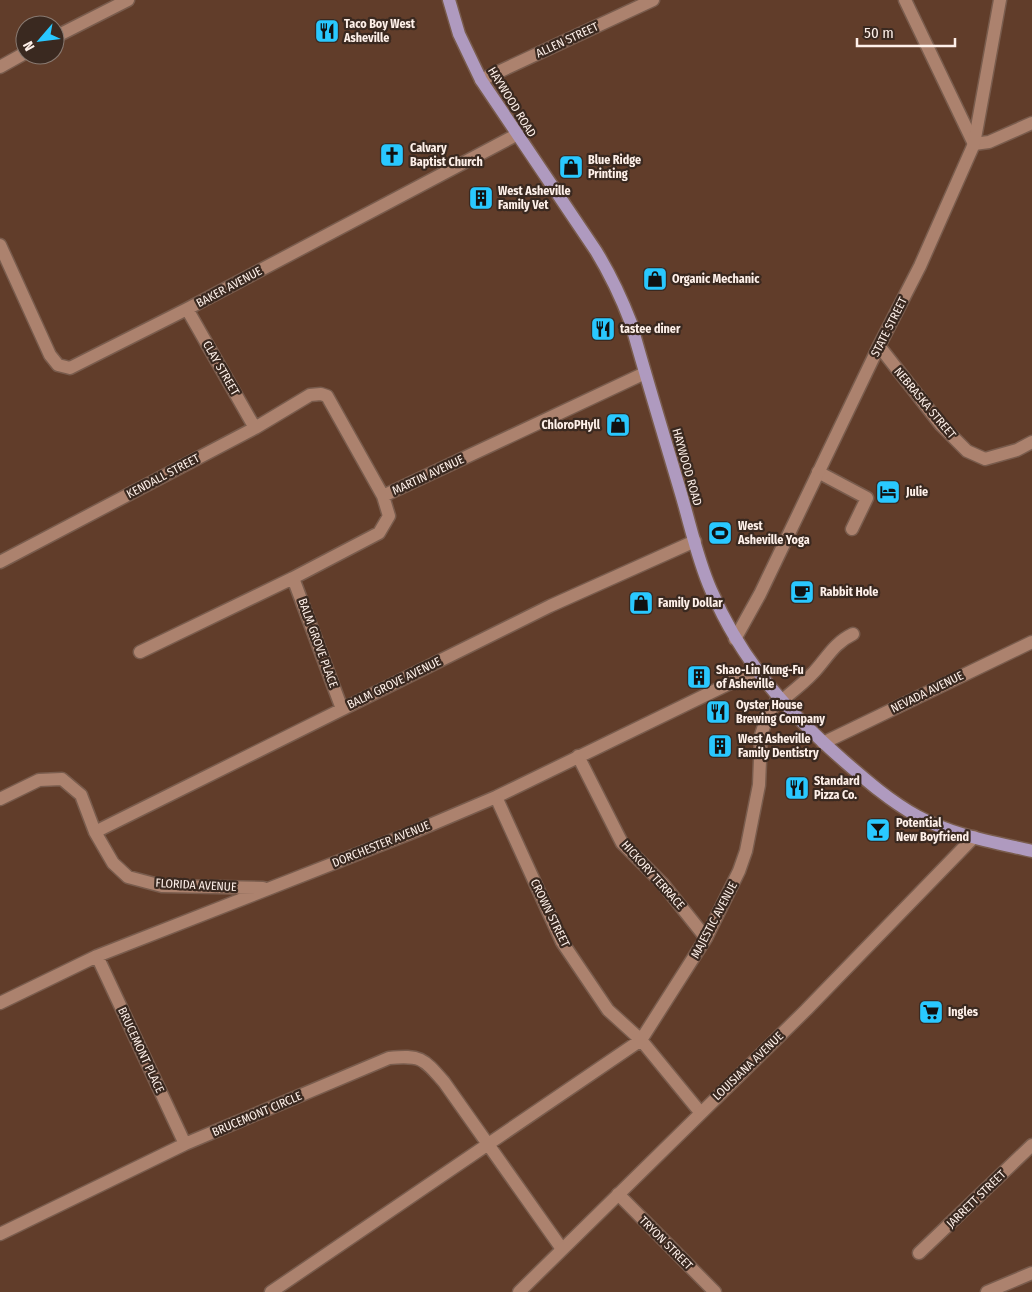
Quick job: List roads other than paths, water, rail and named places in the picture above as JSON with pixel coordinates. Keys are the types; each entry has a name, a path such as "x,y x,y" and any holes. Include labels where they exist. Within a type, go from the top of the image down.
{"main road":[{"name":"HAYWOOD ROAD","path":"449,0 470,60 481,80 516,135 596,251 611,277 631,323 710,589 735,639 756,670 780,699 823,743 892,800 918,816 974,837 1032,851"}],"street":[{"path":"65,33 128,0"},
{"name":"ALLEN STREET","path":"481,80 653,0"},
{"path":"905,0 974,144 989,142 1032,123"},
{"name":"STATE STREET","path":"735,639 760,594 879,346 920,266 974,144 1000,0"},
{"path":"0,66 15,58"},
{"name":"BAKER AVENUE","path":"0,245 50,355 58,365 70,368 187,309 516,135"},
{"name":"CLAY STREET","path":"187,309 255,428"},
{"name":"NEBRASKA STREET","path":"879,346 941,425 967,451 985,459 1017,450 1032,442"},
{"name":"MARTIN AVENUE","path":"140,652 379,534 389,516 382,496 645,374"},
{"name":"KENDALL STREET","path":"0,562 255,428 310,395 321,394 327,396 382,496"},
{"path":"818,472 867,498 852,529"},
{"name":"BALM GROVE AVENUE","path":"95,832 550,606 695,541"},
{"name":"BALM GROVE PLACE","path":"293,578 342,709"},
{"path":"780,699 816,671 829,651 838,642 852,634"},
{"name":"NEVADA AVENUE","path":"823,743 1032,642"},
{"name":"DORCHESTER AVENUE","path":"0,1003 97,956 416,831 496,797 756,670"},
{"name":"MAJESTIC AVENUE","path":"641,1040 706,938 725,902 746,851 759,785 761,735 768,715 780,699"},
{"name":"HICKORY TERRACE","path":"578,756 622,843 663,884 706,938"},
{"name":"FLORIDA AVENUE","path":"0,799 39,780 62,779 81,795 95,832 113,863 128,877 162,886 271,888"},
{"name":"CROWN STREET","path":"496,797 562,942 608,1010 641,1040"},
{"name":"LOUISIANA AVENUE","path":"519,1292 700,1112 806,1010 974,837"},
{"name":"BRUCEMONT PLACE","path":"97,956 185,1144"},
{"path":"270,1292 641,1040 700,1112"},
{"name":"BRUCEMONT CIRCLE","path":"0,1234 185,1144 389,1058 412,1056 428,1064 444,1082 562,1249"},
{"name":"JARRETT STREET","path":"919,1253 1032,1145"},
{"name":"TRYON STREET","path":"618,1194 715,1292"},
{"path":"987,1292 1032,1273"}],"place":[{"name":"Taco Boy West Asheville","path":"327,31"},
{"name":"Calvary Baptist Church","path":"392,155"},
{"name":"Blue Ridge Printing","path":"571,167"},
{"name":"West Asheville Family Vet","path":"481,198"},
{"name":"Organic Mechanic","path":"655,279"},
{"name":"tastee diner","path":"603,329"},
{"name":"ChloroPHyll","path":"618,425"},
{"name":"Julie","path":"888,492"},
{"name":"West Asheville Yoga","path":"720,533"},
{"name":"Rabbit Hole","path":"802,592"},
{"name":"Family Dollar","path":"641,603"},
{"name":"Shao-Lin Kung-Fu of Asheville","path":"699,677"},
{"name":"Oyster House Brewing Company","path":"718,712"},
{"name":"West Asheville Family Dentistry","path":"720,746"},
{"name":"Standard Pizza Co.","path":"797,788"},
{"name":"Potential New Boyfriend","path":"878,830"},
{"name":"Ingles","path":"931,1012"}]}
